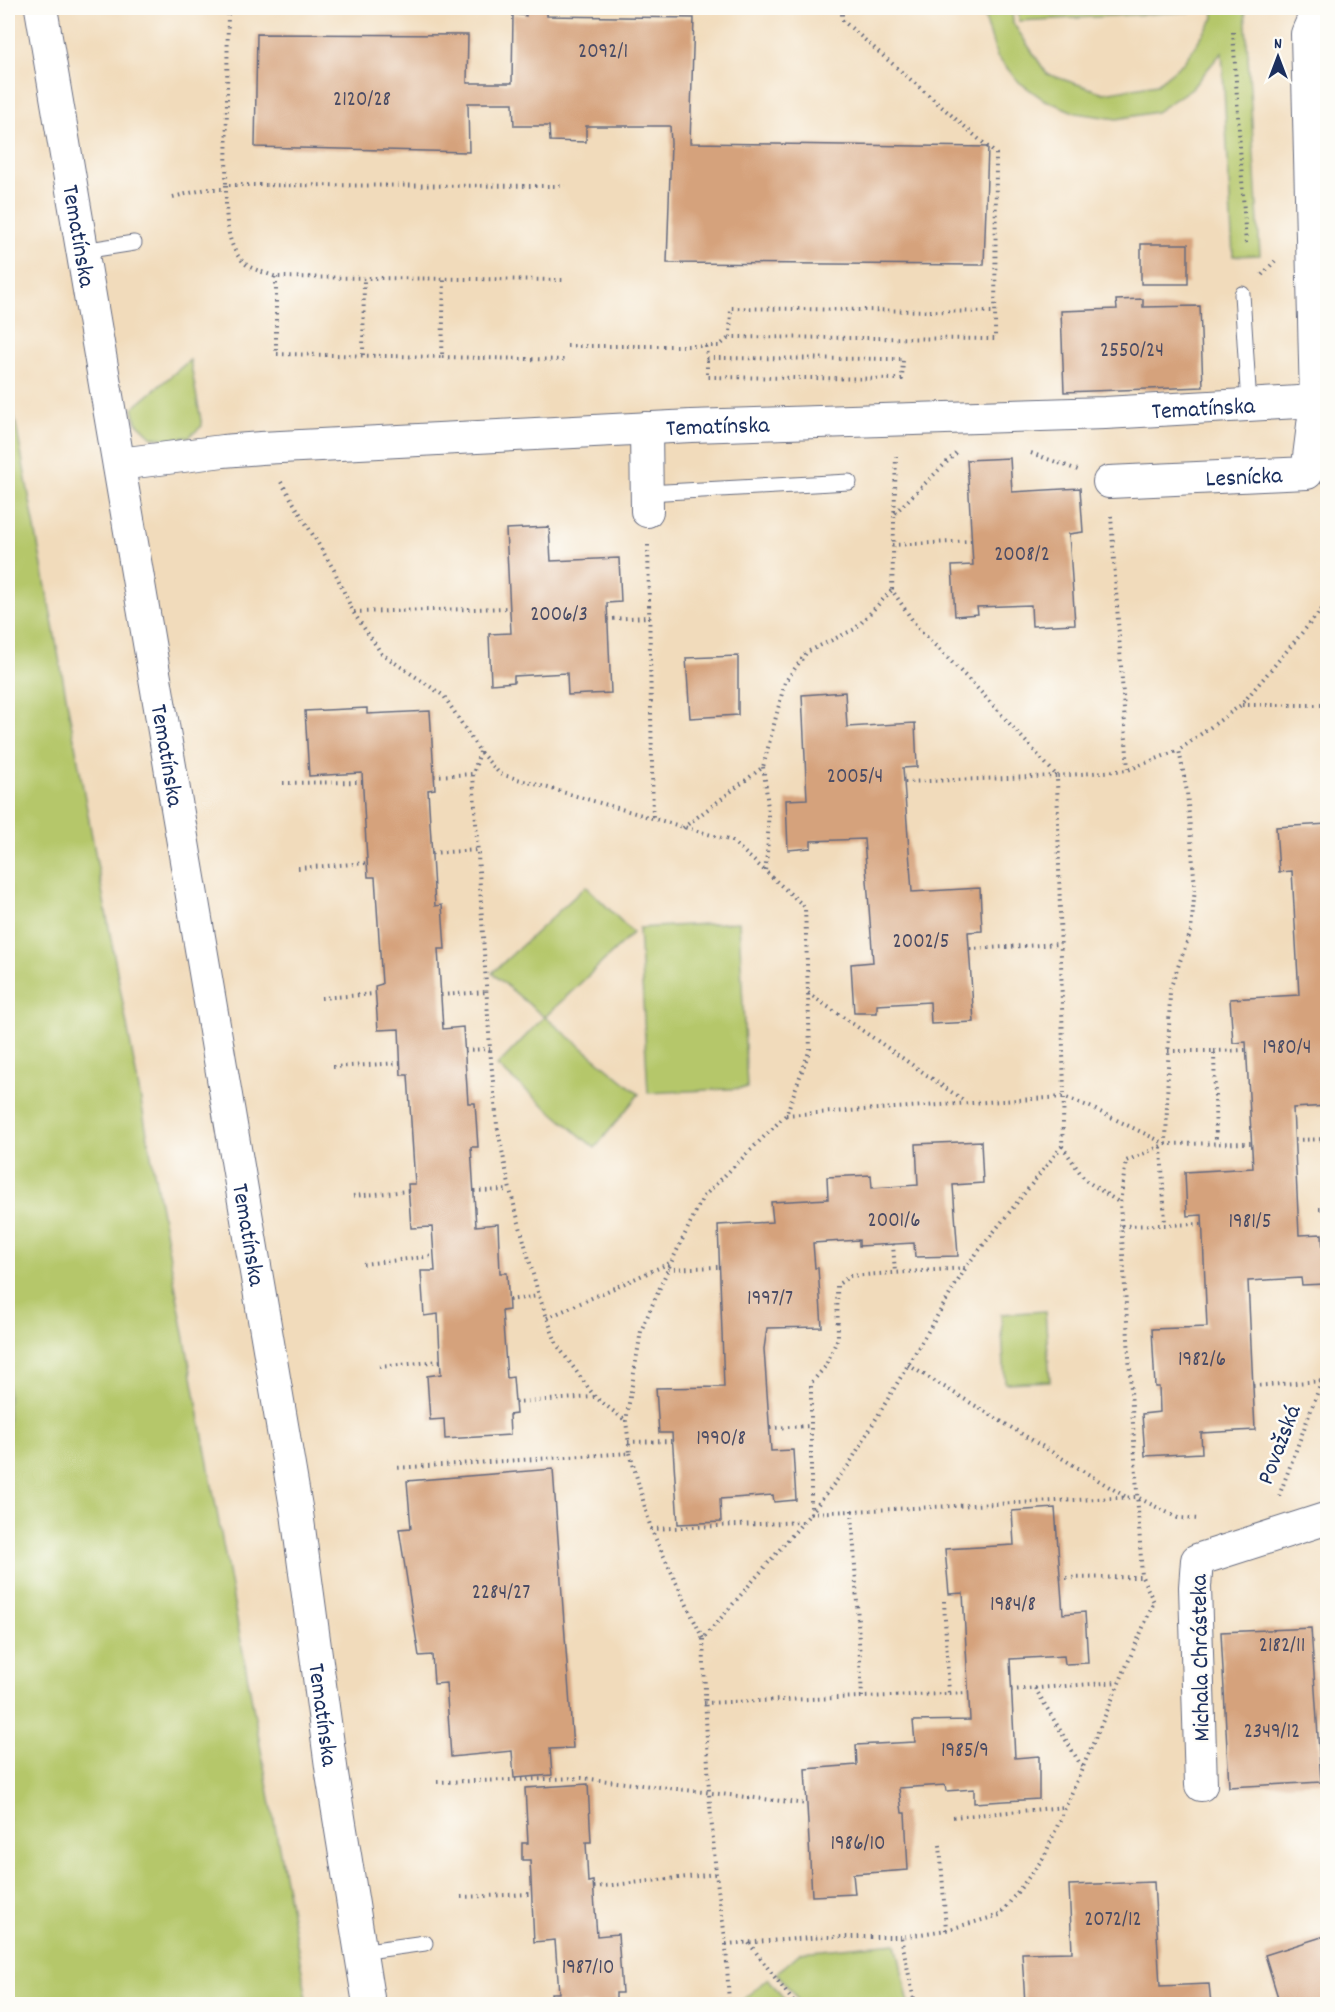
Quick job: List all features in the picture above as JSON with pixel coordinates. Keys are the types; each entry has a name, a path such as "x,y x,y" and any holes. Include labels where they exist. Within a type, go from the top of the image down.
{"street":[{"name":"Tematínska","path":"41,8 297,1513 332,1774 369,2004"},
{"name":"Lesnícka","path":"1109,482 1307,473 1316,401 1307,34 1318,8"},
{"name":"Tematínska","path":"119,464 261,448 646,428 1105,413 1316,401"},
{"path":"646,428 647,502"},
{"name":"Michala Chrásteka","path":"1201,1785 1195,1587 1197,1560 1328,1518"}],"lane":[{"path":"83,251 134,243"},
{"path":"1242,294 1249,405"},
{"path":"647,502 849,482"},
{"path":"360,1952 425,1942"}],"path":[{"path":"228,8 227,222 232,247 249,266 276,277 566,280"},
{"path":"567,346 719,346 730,337 995,339 996,154 842,20 842,8"},
{"path":"857,8 865,11 919,12 926,8"},
{"path":"1233,32 1246,245"},
{"path":"173,196 226,187 565,186"},
{"path":"276,277 276,354 567,360"},
{"path":"363,356 364,278"},
{"path":"442,357 444,279"},
{"path":"730,337 731,309 995,312"},
{"path":"706,346 707,377 902,379 903,359 707,358"},
{"path":"897,418 892,590 917,627 980,691 1057,776 1064,1097 1062,1146 1084,1180 1120,1203"},
{"path":"894,513 962,447"},
{"path":"261,448 334,570 353,612 381,654 444,696 480,752 500,774 732,841 804,907 810,1049 786,1115 703,1197 641,1331 626,1421 630,1453 651,1529 703,1639 709,1793 716,1874 726,1944 729,2004"},
{"path":"1109,482 1128,770"},
{"path":"647,502 653,820"},
{"path":"892,545 972,542"},
{"path":"765,872 769,841 768,794 763,767 785,682 807,651 855,629 892,590"},
{"path":"904,782 1057,776 1128,770 1179,750 1241,705 1328,602"},
{"path":"353,612 510,608"},
{"path":"608,619 650,617"},
{"path":"1241,705 1328,705"},
{"path":"1166,1144 1170,989 1191,932 1195,888 1187,792 1179,750"},
{"path":"480,752 473,774 490,1049 497,1125 510,1190 538,1296 557,1345 595,1397 626,1421"},
{"path":"683,828 763,767"},
{"path":"434,776 473,774"},
{"path":"283,783 363,782"},
{"path":"432,853 478,850"},
{"path":"298,868 368,863"},
{"path":"970,949 1060,944"},
{"path":"441,994 487,992"},
{"path":"808,993 967,1103"},
{"path":"321,998 375,994"},
{"path":"465,1050 490,1049"},
{"path":"1168,1051 1247,1050"},
{"path":"1214,1051 1216,1143"},
{"path":"333,1067 401,1063"},
{"path":"786,1115 1064,1097 1166,1144 1252,1143"},
{"path":"1295,1140 1328,1139"},
{"path":"726,1944 825,1937 901,1937 946,1930 1000,1915 1044,1857 1154,1602 1142,1577 1120,1203 1126,1161 1166,1144"},
{"path":"703,1639 804,1522 848,1466 965,1268 1062,1146"},
{"path":"1161,1147 1165,1224"},
{"path":"474,1191 510,1190"},
{"path":"353,1196 409,1191"},
{"path":"1319,1209 1328,1209"},
{"path":"1122,1226 1202,1224"},
{"path":"893,1244 895,1273"},
{"path":"363,1264 434,1256"},
{"path":"547,1318 672,1262"},
{"path":"668,1269 719,1267"},
{"path":"811,1513 811,1383 825,1367 838,1338 837,1286 850,1276 965,1268"},
{"path":"509,1300 538,1296"},
{"path":"379,1366 440,1361"},
{"name":"Považská","path":"1277,1500 1328,1364"},
{"path":"908,1365 1126,1497"},
{"path":"1253,1386 1322,1381"},
{"path":"515,1402 595,1397"},
{"path":"770,1428 811,1426"},
{"path":"628,1442 673,1441"},
{"path":"395,1468 630,1453"},
{"path":"811,1513 1137,1497 1178,1518 1206,1520"},
{"path":"852,1510 862,1697"},
{"path":"651,1529 804,1522"},
{"path":"1060,1578 1142,1577"},
{"path":"944,1601 949,1694"},
{"path":"1011,1690 1119,1682"},
{"path":"1035,1688 1082,1768"},
{"path":"704,1703 969,1693"},
{"path":"437,1782 582,1778 807,1803"},
{"path":"953,1817 1065,1807"},
{"path":"940,1845 946,1930"},
{"path":"594,1887 716,1874"},
{"path":"461,1897 530,1894"},
{"path":"901,1937 915,2004"},
{"path":"749,1943 795,2004"}],"green space":[{"path":"982,8 1012,8 1013,23 1047,74 1104,93 1157,84 1184,62 1214,18 1213,8 1245,8 1260,255 1233,256 1222,52 1192,88 1156,112 1117,119 1076,113 1043,99 1019,82 997,57"},
{"path":"1018,8 1205,8 1205,11 1019,21"},
{"path":"190,360 202,426 189,437 168,439 152,437 136,422 133,408"},
{"path":"8,382 308,2004 8,2004"},
{"path":"586,886 633,933 545,1017 639,1094 595,1148 497,1066 544,1017 492,973"},
{"path":"739,922 747,1088 648,1093 639,928"},
{"path":"1045,1311 1050,1381 1005,1383 1001,1314"},
{"path":"896,1943 909,2004 801,2004 777,1973 801,1952"},
{"path":"768,1978 788,2004 738,2004"}],"building":[{"path":"526,8 547,8 547,16 694,18 690,143 988,147 984,265 667,263 670,126 586,126 586,142 550,141 549,126 514,126 513,103 468,103 469,152 255,147 257,34 468,35 467,83 512,83 513,14 526,16"},
{"path":"1141,244 1188,244 1188,284 1141,284"},
{"path":"1143,299 1143,307 1200,306 1203,387 1064,392 1061,311 1117,309 1116,300"},
{"path":"1010,458 1012,492 1080,488 1083,532 1069,534 1075,624 1032,626 1031,605 977,607 978,614 955,616 952,566 973,565 967,460"},
{"path":"549,527 551,561 619,558 621,602 607,603 611,693 568,695 567,673 514,676 514,682 491,684 489,634 511,633 506,529"},
{"path":"738,656 738,715 690,718 686,658"},
{"path":"845,692 847,727 915,723 917,767 903,768 912,892 980,888 982,931 968,932 974,1022 931,1024 930,1002 877,1005 877,1013 854,1013 851,964 873,962 864,839 811,841 811,848 788,850 786,800 807,799 802,695"},
{"path":"367,708 367,714 430,711 435,789 428,790 435,906 442,905 445,949 438,949 443,1029 463,1027 468,1103 475,1103 478,1147 471,1147 476,1226 498,1224 500,1273 507,1273 509,1310 502,1311 507,1378 513,1377 516,1414 509,1415 510,1435 445,1439 444,1419 430,1420 427,1376 441,1374 438,1314 424,1316 421,1271 435,1271 432,1227 411,1228 408,1184 415,1184 408,1075 401,1075 399,1029 378,1030 375,986 382,984 375,877 368,877 362,773 309,776 305,711"},
{"path":"1328,824 1328,1106 1293,1108 1299,1235 1322,1234 1325,1284 1302,1285 1301,1278 1248,1281 1255,1430 1201,1433 1202,1453 1145,1456 1142,1414 1160,1412 1159,1387 1155,1387 1152,1329 1207,1327 1202,1215 1187,1216 1185,1172 1253,1168 1246,1042 1233,1043 1230,999 1299,995 1292,871 1279,872 1276,827"},
{"path":"981,1141 983,1183 953,1185 958,1256 915,1257 914,1243 859,1246 859,1240 813,1243 815,1268 818,1268 822,1327 767,1328 764,1349 771,1451 793,1450 796,1500 774,1502 773,1495 720,1499 721,1522 678,1524 672,1433 659,1433 656,1388 724,1387 718,1225 773,1222 771,1202 828,1199 827,1177 871,1175 872,1188 918,1185 916,1144"},
{"path":"553,1469 573,1748 550,1749 552,1775 514,1778 512,1751 451,1757 446,1683 434,1684 432,1655 419,1656 399,1529 411,1528 407,1481"},
{"path":"1055,1508 1063,1614 1085,1612 1088,1663 1065,1664 1064,1656 1010,1659 1015,1758 1039,1756 1039,1799 974,1803 974,1789 946,1791 945,1785 899,1788 902,1813 905,1813 908,1870 853,1874 855,1894 812,1896 805,1769 857,1765 856,1745 915,1742 913,1721 970,1720 963,1593 949,1594 945,1549 1014,1545 1012,1511"},
{"path":"1311,1628 1321,1782 1229,1787 1221,1632"},
{"path":"588,1784 591,1842 586,1842 588,1882 593,1881 597,1936 618,1934 622,1993 616,1993 616,2004 552,2004 551,1993 559,1993 555,1940 534,1942 530,1860 522,1860 522,1843 528,1843 525,1788"},
{"path":"1154,1882 1160,1986 1209,1984 1211,2004 1025,2004 1022,1953 1072,1952 1069,1885"},
{"path":"1328,1935 1328,2004 1280,2004 1265,1955"}]}
